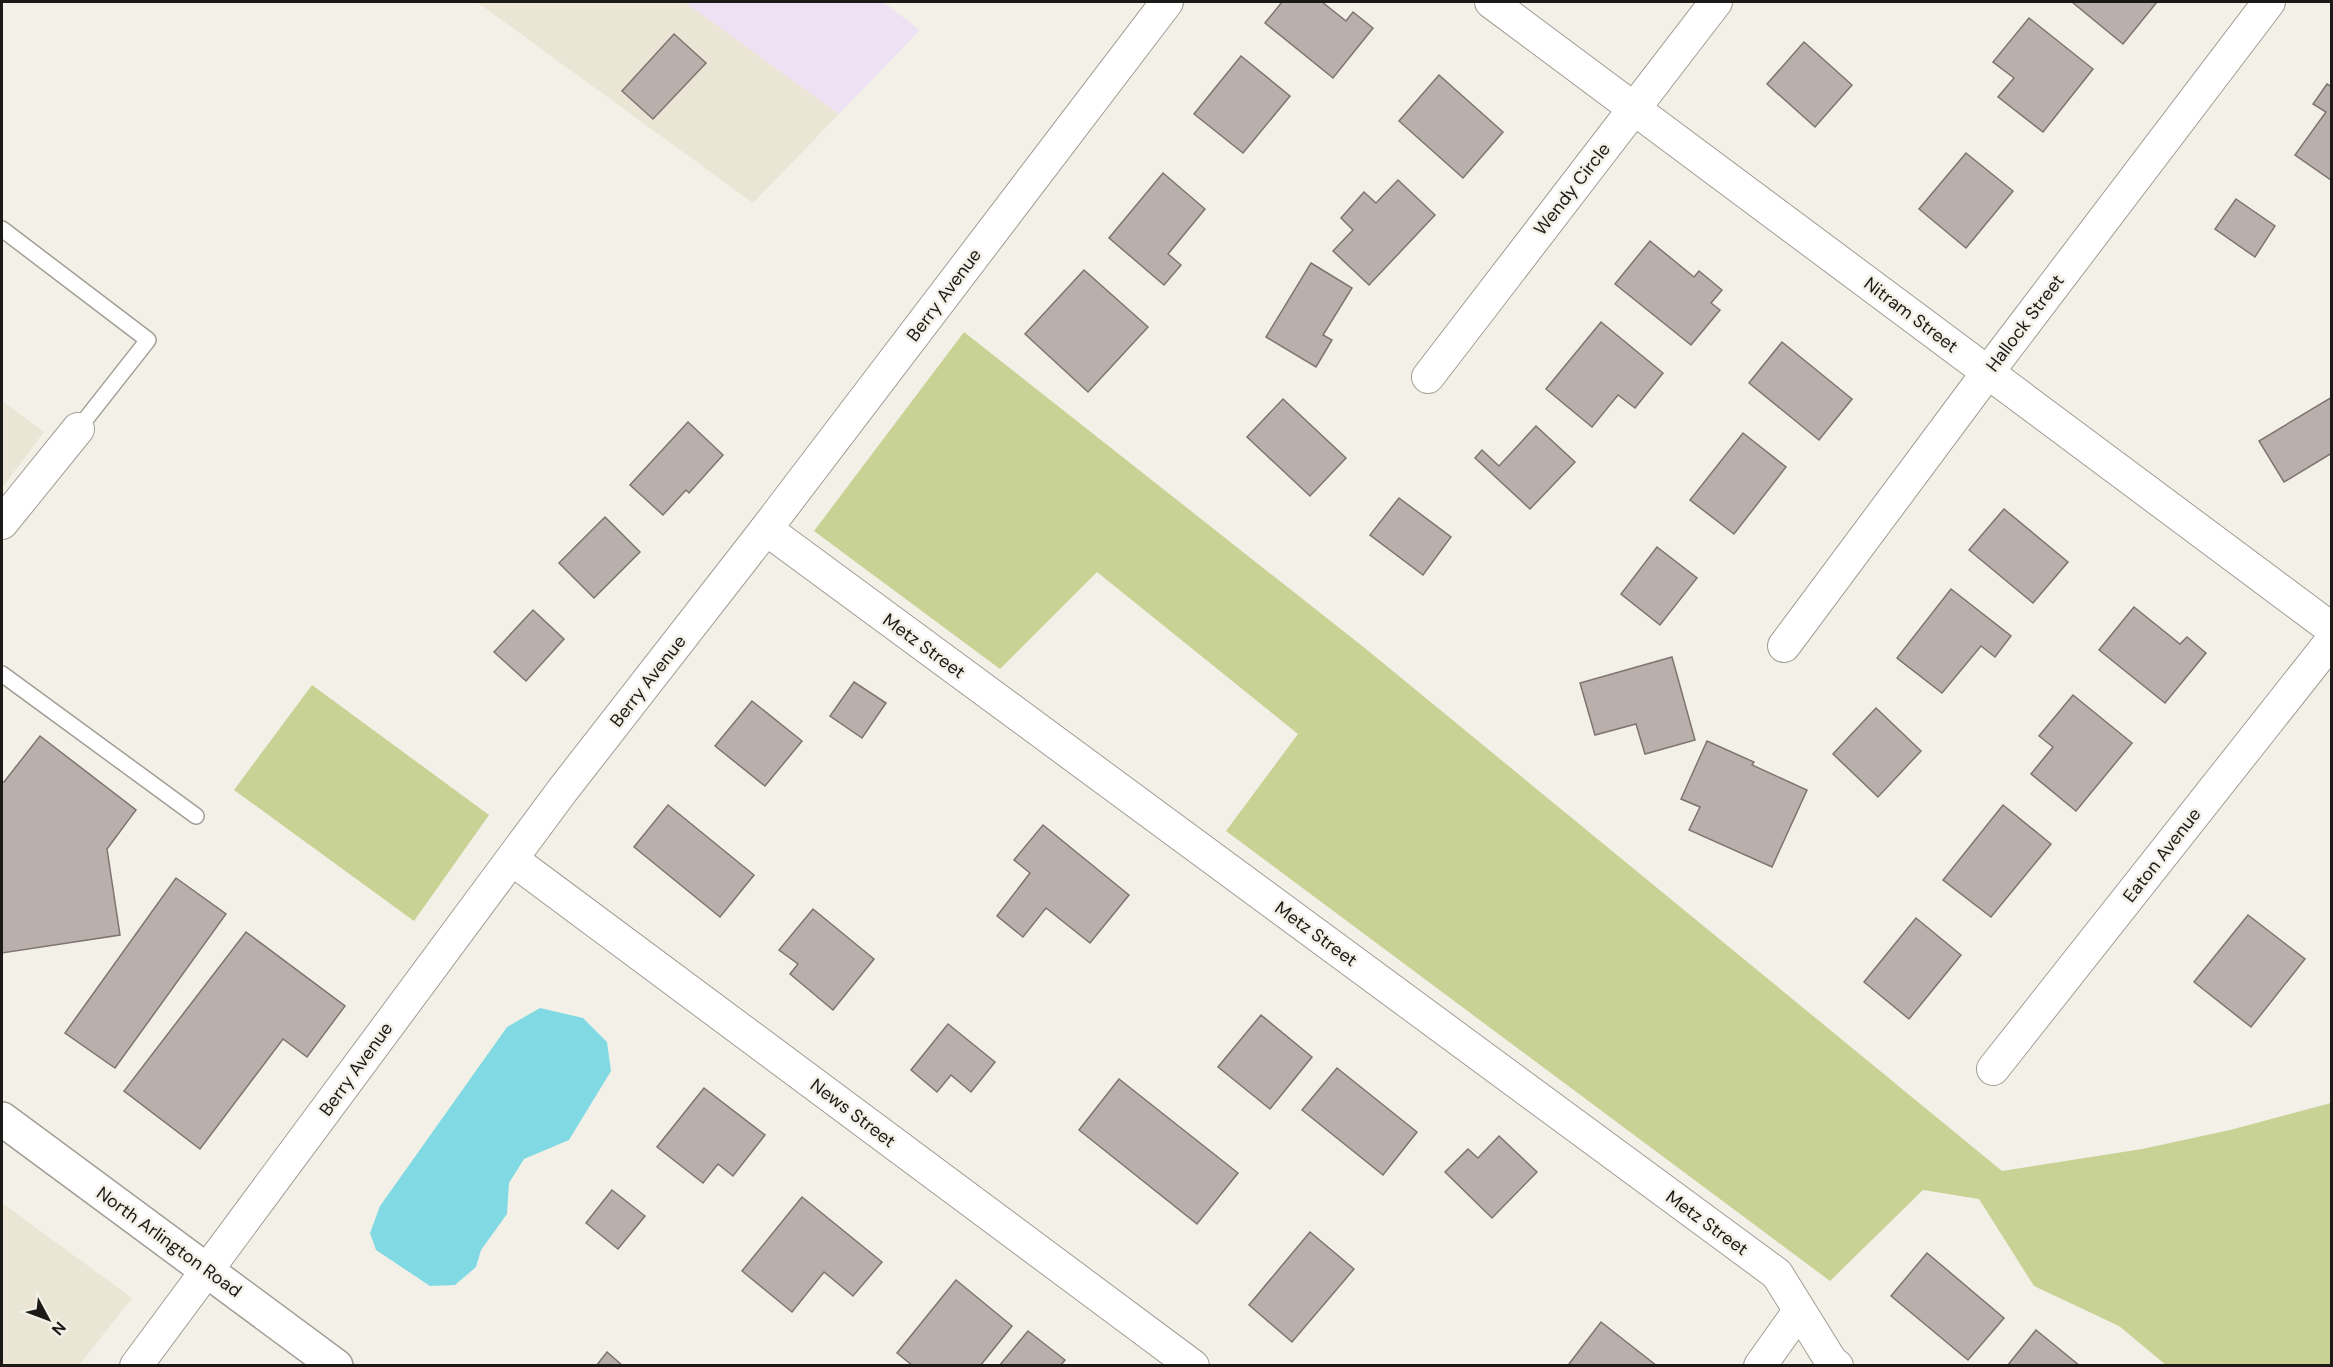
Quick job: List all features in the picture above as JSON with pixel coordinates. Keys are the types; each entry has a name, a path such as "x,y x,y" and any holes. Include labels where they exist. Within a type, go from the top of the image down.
{"main road":[{"name":"North Arlington Road","path":"2,1119 336,1365"}],"street":[{"name":"Berry Avenue","path":"136,1365 570,781 766,529 1167,2"},
{"name":"Nitram Street","path":"1491,2 2331,629"},
{"name":"Wendy Circle","path":"1428,376 1716,2"},
{"name":"Hallock Street","path":"1784,646 1988,372 2269,2"},
{"path":"2,524 78,429"},
{"name":"Metz Street","path":"766,529 1777,1274 1831,1361 1837,1365"},
{"name":"Eaton Avenue","path":"1993,1069 2331,640"},
{"name":"News Street","path":"513,860 1193,1365"},
{"path":"1760,1365 1799,1311"}],"lane":[{"path":"2,229 148,340 78,429"},
{"path":"2,674 196,816"}],"shaded area":[{"path":"477,2 685,2 839,114 753,203"},
{"path":"685,2 883,2 920,30 839,114"},
{"path":"2,401 44,432 2,488"},
{"path":"2,1203 132,1298 79,1365 2,1365"}],"green space":[{"path":"964,332 1366,649 2002,1171 2142,1149 2230,1130 2331,1103 2331,1365 2166,1365 2119,1326 2034,1286 1979,1199 1923,1190 1830,1281 1226,831 1298,734 1097,572 1000,669 814,531"},
{"path":"312,685 489,815 414,921 234,790"}],"water":[{"path":"540,1008 583,1018 607,1042 611,1071 569,1140 524,1159 509,1183 507,1214 481,1250 476,1267 455,1285 430,1286 376,1250 370,1233 380,1206 507,1027"}],"building":[{"path":"1282,2 1322,2 1346,21 1353,12 1373,28 1333,78 1265,23"},
{"path":"2072,2 2157,2 2123,44"},
{"path":"2029,18 2093,69 2043,132 1998,97 2014,78 1993,62"},
{"path":"674,34 706,63 653,119 622,91"},
{"path":"1804,42 1852,85 1815,127 1767,84"},
{"path":"1241,56 1290,96 1243,153 1194,114"},
{"path":"1439,75 1503,132 1463,178 1399,121"},
{"path":"2327,84 2332,87 2331,180 2295,155 2326,112 2313,104"},
{"path":"1966,153 2013,191 1966,248 1919,209"},
{"path":"1163,173 1205,209 1168,254 1181,265 1164,285 1109,238"},
{"path":"1398,180 1435,215 1369,285 1333,251 1353,230 1341,218 1364,192 1376,203"},
{"path":"2236,199 2275,226 2255,257 2215,229"},
{"path":"1650,241 1694,277 1699,271 1722,290 1711,303 1720,310 1691,345 1615,284"},
{"path":"1311,263 1352,288 1323,335 1332,340 1316,367 1266,337"},
{"path":"1084,270 1148,327 1088,392 1025,334"},
{"path":"1601,322 1663,373 1635,408 1618,395 1592,427 1546,389"},
{"path":"1782,342 1852,399 1819,440 1749,383"},
{"path":"2332,397 2332,453 2284,482 2259,441"},
{"path":"1283,399 1346,458 1310,496 1247,437"},
{"path":"688,422 723,455 689,493 686,490 663,515 630,485"},
{"path":"1536,426 1575,462 1530,509 1475,458 1482,450 1499,466"},
{"path":"1743,433 1786,467 1734,534 1690,500"},
{"path":"1399,498 1451,537 1423,575 1370,535"},
{"path":"2004,509 2068,562 2033,603 1969,550"},
{"path":"605,517 640,552 594,598 559,563"},
{"path":"1657,547 1697,578 1660,625 1621,594"},
{"path":"1951,589 2011,636 1995,657 1981,646 1942,693 1897,658"},
{"path":"2134,607 2180,644 2187,637 2206,653 2165,703 2099,650"},
{"path":"533,610 564,639 526,681 494,652"},
{"path":"1672,657 1695,740 1645,754 1636,724 1595,735 1580,683"},
{"path":"854,682 886,703 862,738 830,716"},
{"path":"2073,695 2132,743 2076,811 2031,774 2053,747 2039,736"},
{"path":"752,701 802,741 765,786 715,746"},
{"path":"1876,708 1921,751 1878,797 1833,754"},
{"path":"40,736 136,810 107,849 120,935 2,953 2,782"},
{"path":"1707,741 1754,762 1752,765 1807,790 1772,867 1689,830 1700,807 1681,799"},
{"path":"668,805 754,875 720,917 634,847"},
{"path":"2003,805 2051,844 1991,917 1943,880"},
{"path":"1043,825 1129,895 1090,943 1046,908 1023,937 997,916 1030,873 1014,860"},
{"path":"176,878 226,914 115,1068 65,1033"},
{"path":"813,909 874,959 833,1010 790,974 798,964 779,950"},
{"path":"2248,915 2305,959 2251,1027 2194,982"},
{"path":"1916,918 1961,955 1909,1019 1864,982"},
{"path":"246,932 345,1006 307,1057 283,1039 200,1149 124,1091"},
{"path":"1261,1015 1312,1057 1270,1109 1218,1067"},
{"path":"948,1024 995,1062 971,1092 951,1075 937,1092 911,1070"},
{"path":"1337,1068 1417,1132 1383,1175 1302,1110"},
{"path":"1119,1079 1238,1173 1197,1224 1079,1130"},
{"path":"704,1088 765,1135 733,1176 718,1164 703,1183 657,1147"},
{"path":"1499,1136 1537,1172 1492,1218 1445,1172 1468,1149 1478,1158"},
{"path":"612,1190 645,1216 618,1249 586,1223"},
{"path":"802,1197 882,1262 853,1296 824,1272 792,1312 742,1271"},
{"path":"1310,1232 1354,1269 1292,1342 1249,1305"},
{"path":"1927,1253 2004,1318 1968,1360 1891,1296"},
{"path":"956,1280 1012,1326 980,1366 913,1366 897,1353"},
{"path":"1601,1322 1657,1366 1571,1366 1569,1364"},
{"path":"2036,1330 2080,1366 2007,1366"},
{"path":"1028,1331 1065,1360 1060,1366 999,1366"},
{"path":"607,1352 623,1366 596,1366"}]}
